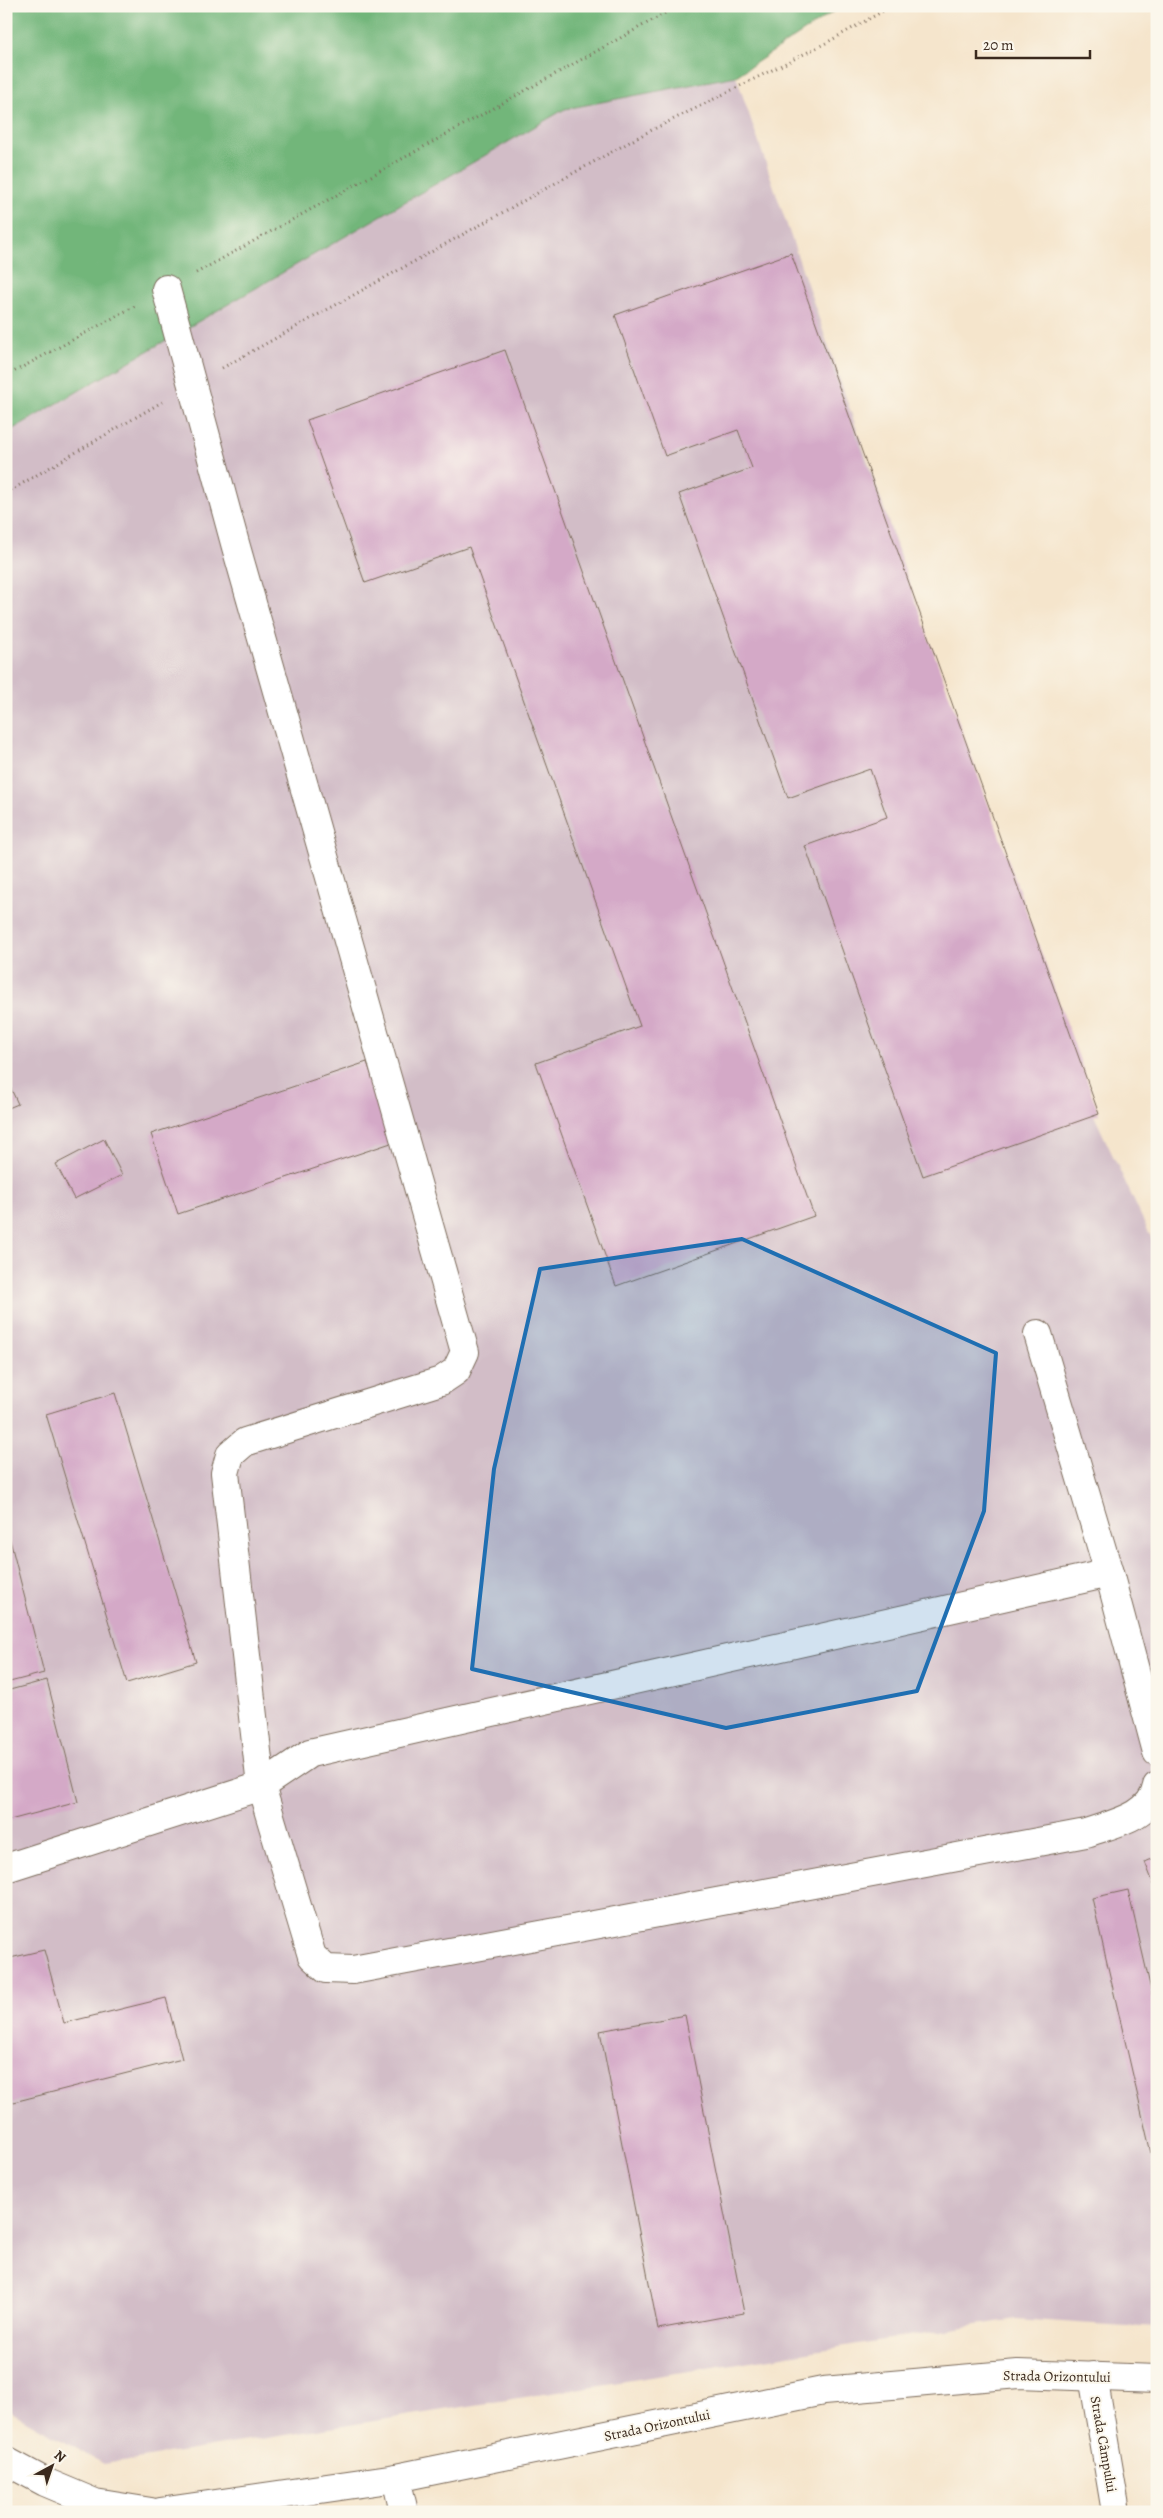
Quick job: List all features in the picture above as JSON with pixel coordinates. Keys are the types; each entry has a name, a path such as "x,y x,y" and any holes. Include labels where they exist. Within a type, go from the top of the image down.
{"street":[{"path":"166,290 236,547 466,1352 456,1371 441,1381 244,1442 230,1455 225,1473 261,1786 312,1956 326,1969 353,1970 1086,1833 1136,1816 1156,1794 1157,1786"},
{"path":"1038,1334 1109,1573 1157,1752"},
{"path":"6,1868 261,1786 310,1753 1109,1573"},
{"name":"Strada Orizontului","path":"160,2512 396,2478 823,2390 1018,2374 1157,2379"},
{"name":"Strada Câmpului","path":"1093,2376 1116,2512"},
{"path":"6,2461 45,2482 95,2503 151,2512"},
{"path":"396,2478 404,2512"}],"path":[{"path":"6,376 166,290 678,6"},
{"path":"6,493 192,384 644,134 826,43 892,6"}],"highlighted area":[{"path":"742,1239 996,1353 984,1511 917,1691 726,1728 472,1669 494,1469 540,1269"}],"shaded area":[{"path":"736,76 1084,1094 1157,1250 1157,2328 1015,2319 104,2464 6,2409 6,433 565,109"}],"green space":[{"path":"6,6 842,6 736,76 565,109 6,433"}],"building":[{"path":"791,253 1099,1114 923,1176 805,846 887,817 870,769 788,798 679,494 752,468 738,430 665,456 615,315"},
{"path":"505,350 814,1216 616,1286 536,1063 640,1026 469,547 365,583 307,420"},
{"path":"367,1062 394,1142 178,1214 151,1134"},
{"path":"6,1078 18,1104 6,1109"},
{"path":"104,1139 122,1175 74,1199 56,1164"},
{"path":"115,1393 196,1662 127,1683 46,1414"},
{"path":"9,1536 44,1673 6,1683 6,1537"},
{"path":"47,1680 78,1802 6,1821 6,1691"},
{"path":"1157,1857 1157,1893 1145,1862"},
{"path":"1128,1890 1157,2016 1156,2175 1092,1898"},
{"path":"44,1950 64,2023 166,1998 182,2059 6,2104 6,1959"},
{"path":"685,2015 744,2313 658,2329 600,2031"}]}
